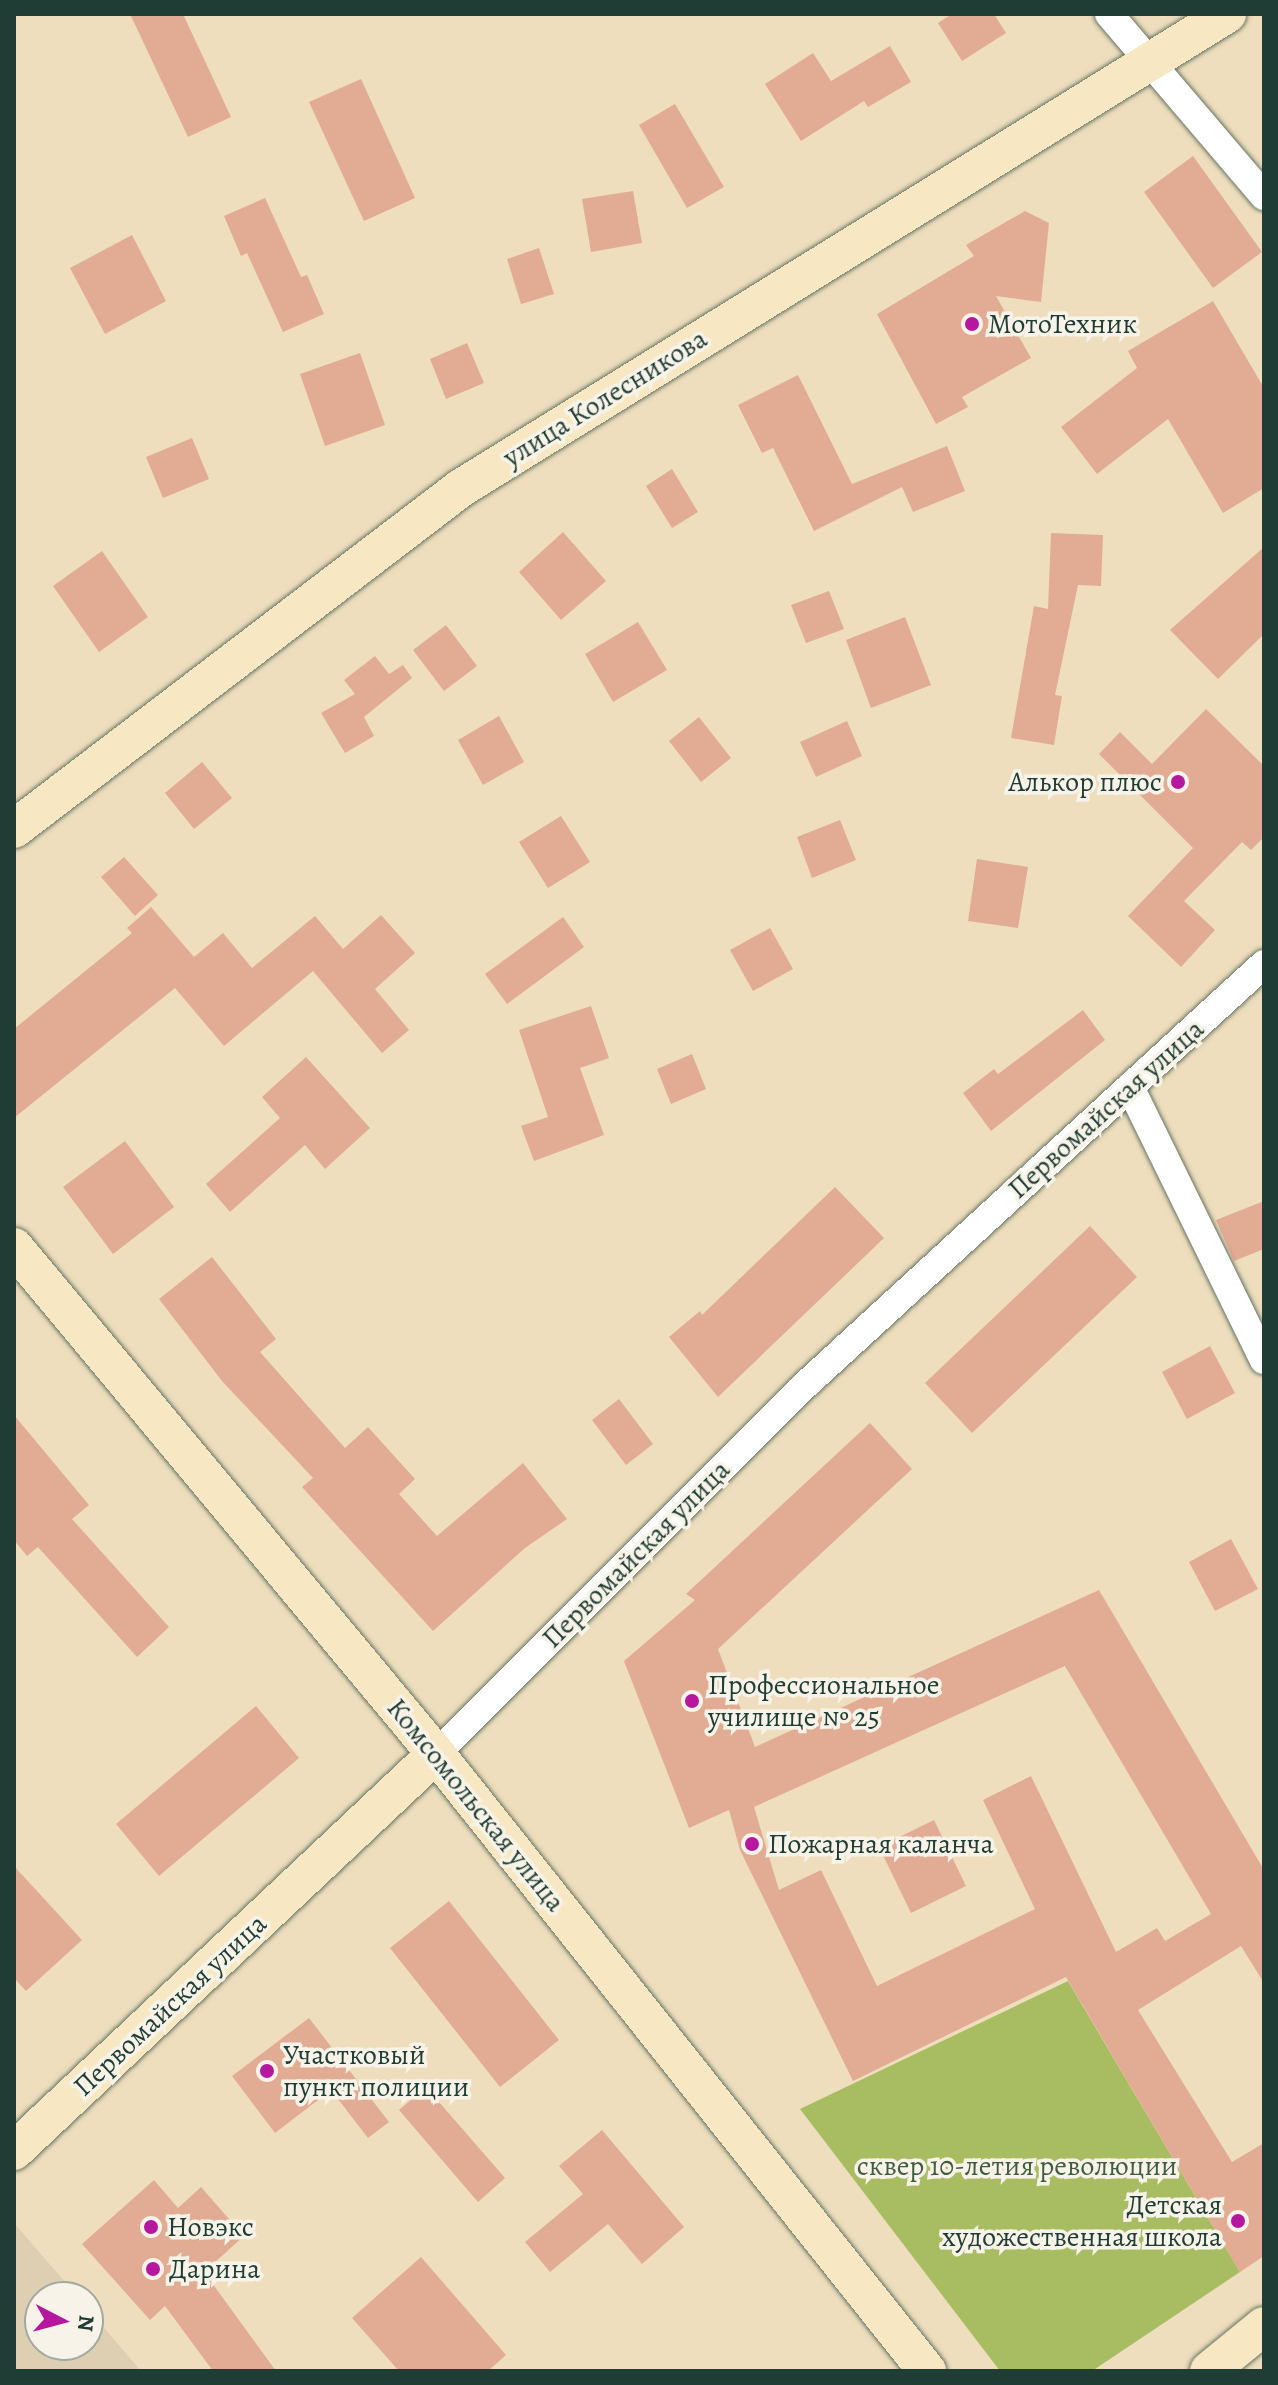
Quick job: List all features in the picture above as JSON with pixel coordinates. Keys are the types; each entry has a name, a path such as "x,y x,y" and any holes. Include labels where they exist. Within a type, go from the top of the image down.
{"street":[{"path":"1109,14 1264,196"},
{"name":"улица Колесникова","path":"14,829 461,488 1227,14"},
{"name":"Первомайская улица","path":"14,2151 436,1754 802,1388 1264,964"},
{"path":"1130,1087 1264,1360"},
{"name":"Комсомольская улица","path":"14,1247 436,1754 927,2371"},
{"path":"1209,2371 1264,2326"}],"shaded area":[{"path":"14,2223 64,2281 24,2281 24,2361 104,2361 104,2328 141,2371 14,2371"}],"green space":[{"name":"сквер 10-летия революции","path":"1068,1981 1240,2272 1092,2371 1000,2371 800,2109"}],"building":[{"path":"130,14 183,14 231,117 188,137"},
{"path":"952,14 994,14 1006,33 962,61 938,23"},
{"path":"890,46 911,82 868,107 864,101 801,141 765,84 813,53 831,81"},
{"path":"361,79 415,198 364,221 309,102"},
{"path":"675,104 724,187 687,208 639,125"},
{"path":"1193,156 1262,252 1213,288 1144,192"},
{"path":"633,191 642,243 591,252 582,199"},
{"path":"265,198 301,277 307,275 324,314 283,332 247,253 241,256 224,216"},
{"path":"1025,211 1049,223 1041,302 996,296 1031,358 962,397 968,407 936,424 877,314 974,256 966,245"},
{"path":"132,235 166,301 105,334 70,268"},
{"path":"539,248 554,294 521,304 507,259"},
{"path":"1213,301 1264,388 1264,488 1223,513 1168,419 1097,474 1061,427 1137,368 1128,351"},
{"path":"467,343 484,383 446,399 430,359"},
{"path":"360,353 385,425 325,446 300,374"},
{"path":"798,375 852,484 947,446 965,491 913,512 902,487 814,531 773,448 762,453 738,405"},
{"path":"192,438 209,479 163,498 146,457"},
{"path":"672,469 698,512 672,528 646,486"},
{"path":"563,532 606,581 561,620 519,572"},
{"path":"1051,533 1103,535 1101,586 1078,585 1055,695 1062,696 1054,745 1011,738 1034,606 1048,609"},
{"path":"1264,547 1264,634 1218,679 1170,630"},
{"path":"102,551 148,617 99,652 53,586"},
{"path":"829,591 844,629 806,643 791,605"},
{"path":"905,617 931,685 871,708 846,640"},
{"path":"638,622 667,670 613,702 585,654"},
{"path":"446,625 477,666 444,691 413,650"},
{"path":"375,656 389,674 403,665 412,678 364,717 374,736 345,753 321,713 355,694 344,680"},
{"path":"1206,709 1264,766 1264,837 1251,850 1242,842 1184,901 1215,930 1181,967 1128,916 1193,848 1099,754 1120,732 1152,764"},
{"path":"499,716 524,762 483,785 458,740"},
{"path":"699,717 731,758 701,782 669,741"},
{"path":"847,721 862,756 816,777 800,742"},
{"path":"202,762 232,798 194,829 165,793"},
{"path":"561,816 590,862 548,888 519,842"},
{"path":"840,820 856,860 812,878 797,837"},
{"path":"124,857 158,895 135,916 101,877"},
{"path":"977,859 1028,867 1018,928 968,921"},
{"path":"151,907 194,957 223,933 252,968 315,916 343,949 381,915 415,953 375,989 409,1030 382,1053 313,971 224,1046 175,988 14,1118 14,1029 132,933 127,928"},
{"path":"563,917 584,947 507,1004 485,974"},
{"path":"770,928 793,969 753,991 730,950"},
{"path":"591,1006 609,1058 580,1068 604,1135 534,1161 521,1126 548,1117 519,1030"},
{"path":"1083,1010 1105,1040 991,1131 963,1093 994,1069 998,1074"},
{"path":"692,1054 706,1089 671,1104 657,1069"},
{"path":"306,1057 370,1128 325,1169 305,1145 230,1212 206,1184 280,1118 262,1097"},
{"path":"125,1141 174,1207 113,1254 63,1187"},
{"path":"835,1187 884,1238 718,1397 669,1337 700,1311 702,1315"},
{"path":"1264,1201 1264,1249 1234,1261 1216,1220"},
{"path":"1090,1226 1137,1277 972,1433 925,1383"},
{"path":"212,1257 276,1339 260,1352 345,1448 368,1427 415,1479 399,1494 437,1536 523,1463 567,1519 525,1548 433,1631 302,1487 313,1478 222,1381 159,1299"},
{"path":"1210,1346 1235,1393 1187,1419 1162,1372"},
{"path":"619,1399 653,1444 626,1465 592,1420"},
{"path":"14,1415 89,1505 72,1519 169,1627 137,1657 38,1547 27,1556 14,1540"},
{"path":"870,1423 912,1469 718,1649 755,1747 1099,1590 1264,1870 1264,1983 1241,1946 1138,2010 1232,2162 1264,2143 1264,2256 1240,2272 1066,1977 853,2081 740,1850 729,1810 689,1828 624,1661 695,1600 686,1594","holes":["1065,1666 1211,1914 1165,1941 1157,1928 1116,1952 1031,1776 983,1800 1035,1909 877,1986 821,1870 779,1890 754,1807"]},
{"path":"1231,1539 1258,1589 1215,1611 1189,1562"},
{"path":"256,1706 299,1758 159,1876 116,1824"},
{"path":"934,1820 966,1886 911,1913 879,1847"},
{"path":"14,1866 82,1940 26,1991 14,1978"},
{"path":"449,1901 559,2040 500,2087 390,1948"},
{"path":"309,2018 389,2122 368,2138 331,2090 275,2133 232,2076"},
{"path":"426,2087 505,2178 478,2202 399,2110"},
{"path":"602,2130 684,2227 642,2264 608,2224 550,2272 525,2242 583,2194 559,2166"},
{"path":"154,2180 178,2208 201,2187 244,2236 204,2272 276,2371 213,2371 165,2306 150,2320 82,2244"},
{"path":"421,2257 506,2355 488,2371 399,2371 352,2318"}],"place":[{"name":"МотоТехник","path":"972,324"},
{"name":"Алькор плюс","path":"1178,782"},
{"name":"Профессиональное училище № 25","path":"692,1701"},
{"name":"Пожарная каланча","path":"752,1844"},
{"name":"Участковый пункт полиции","path":"267,2071"},
{"name":"Детская художественная школа","path":"1238,2221"},
{"name":"Новэкс","path":"151,2227"},
{"name":"Дарина","path":"153,2269"}]}
